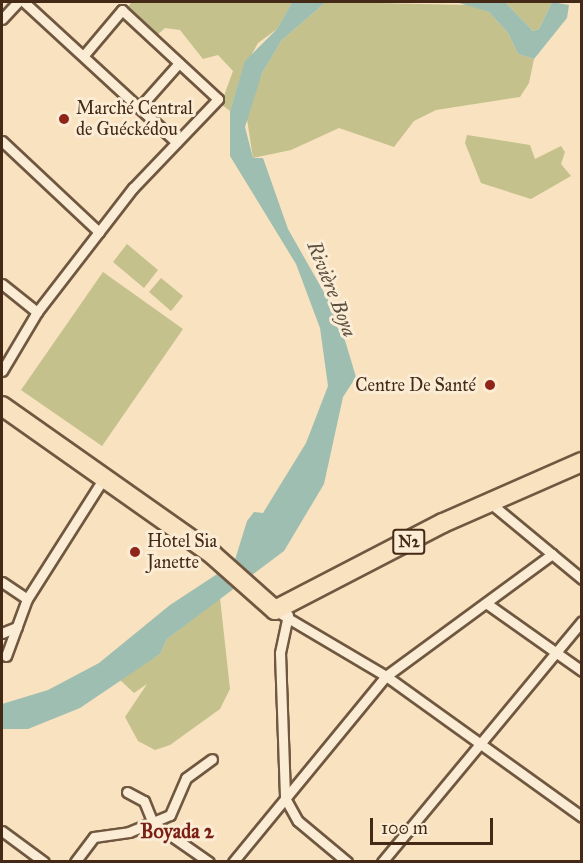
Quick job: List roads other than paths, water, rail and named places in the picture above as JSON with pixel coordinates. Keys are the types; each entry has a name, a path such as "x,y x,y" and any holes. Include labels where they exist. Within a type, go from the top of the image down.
{"highway":[{"path":"2,406 102,481 213,555 244,585 282,613"},
{"name":"N2","path":"282,613 489,502 582,462"}],"street":[{"path":"2,19 18,2"},
{"path":"24,2 176,142"},
{"path":"2,371 37,312 99,232 176,142 218,99 122,10 84,56"},
{"path":"139,108 179,63"},
{"path":"3,145 99,232"},
{"path":"2,284 37,312"},
{"path":"6,656 27,599 102,481"},
{"path":"489,502 582,579"},
{"path":"232,861 386,676 552,554"},
{"path":"2,582 27,599"},
{"path":"486,603 558,651 582,671"},
{"path":"346,861 298,821 285,798 280,653 282,613 386,676 478,745 582,817"},
{"path":"382,861 582,621"},
{"path":"2,633 17,627"},
{"path":"75,861 94,837 153,823 170,815 178,806 186,778 212,759"},
{"path":"127,792 144,801 153,823 209,861"},
{"path":"2,831 44,861"}],"waterway":[{"name":"Rivière Boya","path":"291,499 324,432"}],"place":[{"name":"Marché Central de Guéckédou","path":"64,119"},
{"name":"Centre De Santé","path":"490,385"},
{"name":"Hotel Sia Janette","path":"135,552"}],"district":[{"name":"Boyada 2","path":"177,831"}]}
